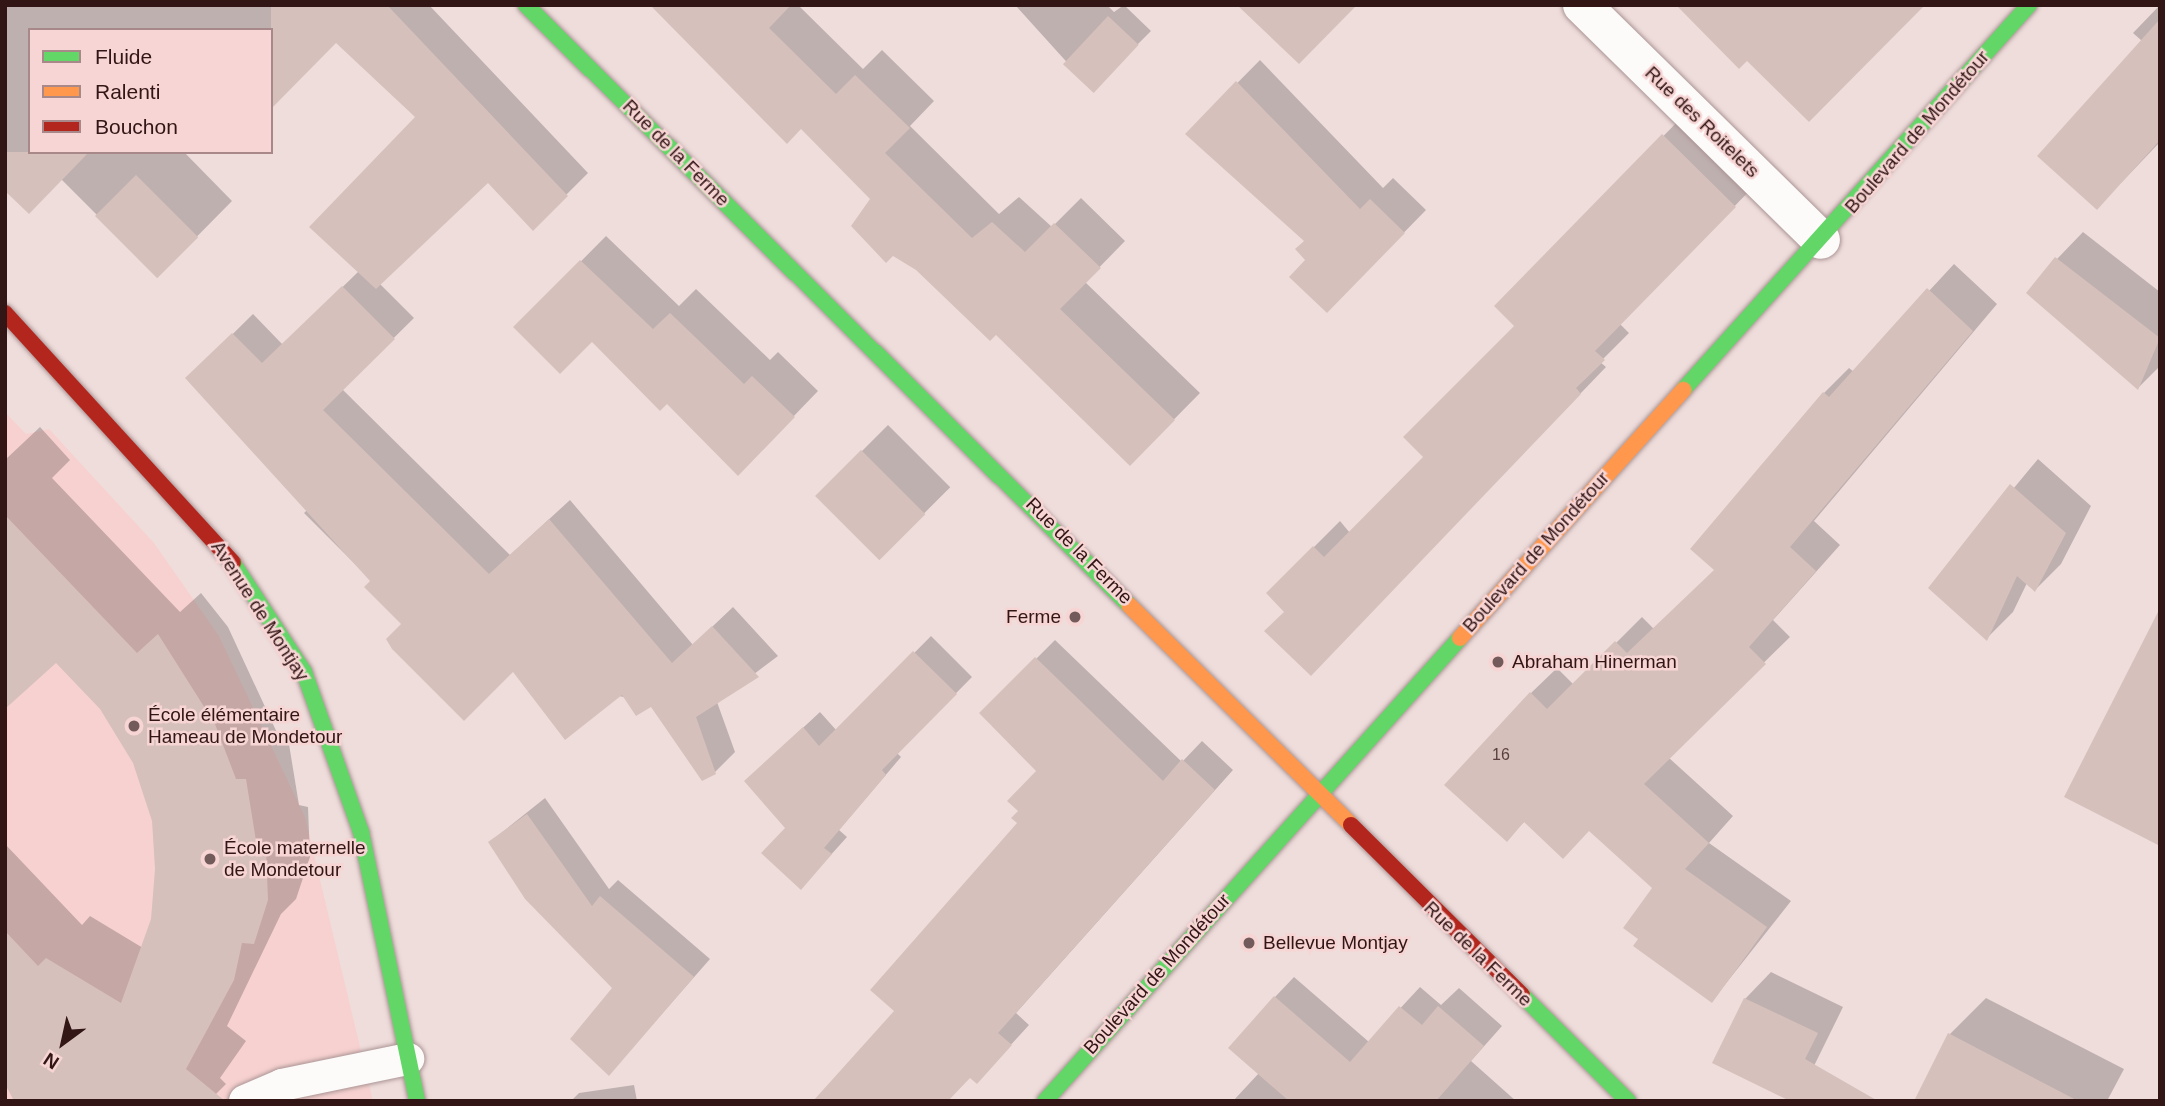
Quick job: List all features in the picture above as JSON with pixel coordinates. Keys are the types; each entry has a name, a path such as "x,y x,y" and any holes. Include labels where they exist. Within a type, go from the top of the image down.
{"street":[{"name":"Rue de la Ferme","path":"526,5 1628,1101"},
{"name":"Rue des Roitelets","path":"1582,5 1821,240"},
{"name":"Boulevard de Mondétour","path":"1045,1101 1318,792 1821,240 2029,5"},
{"name":"Avenue de Montjay","path":"5,313 228,555 304,672 361,832 417,1101"}],"lane":[{"path":"244,1101 282,1085 408,1059"}],"shaded area":[{"name":"École élémentaire Hameau de Mondetour","path":"5,412 26,434 49,429 154,543 219,636 305,817 373,1101 5,1101"}],"building":[{"path":"271,5 387,5 568,196 533,231 488,183 376,289 309,227 415,117 336,43 273,107"},
{"path":"650,5 791,5 769,28 836,94 855,75 910,128 885,153 972,238 992,222 1025,252 1054,223 1101,268 1060,309 1175,420 1130,466 996,335 990,341 916,270 893,256 886,263 851,226 870,199 801,129 787,144"},
{"path":"1237,5 1357,5 1299,64"},
{"path":"1676,5 1925,5 1809,122 1747,61 1739,69"},
{"path":"1108,16 1139,45 1094,93 1063,64"},
{"path":"2160,19 2160,140 2097,210 2037,156"},
{"path":"1236,81 1360,209 1370,199 1405,233 1327,313 1289,277 1305,260 1295,249 1304,241 1185,134"},
{"path":"1662,134 1736,207 1595,351 1605,360 1576,388 1581,394 1311,676 1264,631 1284,612 1266,593 1313,546 1324,557 1423,457 1403,437 1514,326 1494,306"},
{"path":"5,152 87,154 29,214 5,191"},
{"path":"136,175 198,237 157,278 95,216"},
{"path":"2055,257 2160,338 2138,390 2026,293"},
{"path":"580,260 653,329 670,313 744,384 752,376 795,417 738,476 667,404 660,411 592,342 560,374 513,327"},
{"path":"342,286 395,339 323,410 489,574 549,519 672,663 712,626 759,677 696,717 716,774 702,781 651,707 636,716 622,695 565,740 513,672 464,721 392,649 386,639 401,624 364,587 370,581 185,378 232,333 262,363"},
{"path":"1927,288 1973,331 1790,547 1816,571 1749,647 1766,664 1644,784 1709,843 1685,869 1767,927 1712,1003 1633,946 1638,939 1623,928 1652,888 1589,831 1563,859 1524,822 1507,842 1444,785 1530,692 1547,709 1615,641 1627,653 1714,570 1690,549 1823,392 1829,397"},
{"path":"861,450 925,514 879,560 815,496"},
{"path":"2010,484 2066,533 2035,592 2017,576 1987,641 1928,588"},
{"name":"École maternelle de Mondetour","path":"5,515 137,653 158,634 215,724 236,779 246,779 257,847 266,849 268,900 254,944 242,943 234,980 186,1069 225,1101 14,1101 5,1084 5,931 38,966 46,958 121,1003 151,919 155,869 152,821 133,763 100,709 56,663 5,709"},
{"path":"2160,608 2160,846 2064,797"},
{"path":"913,651 957,694 882,770 886,775 824,848 832,854 801,890 761,853 785,828 744,781 803,727 819,746"},
{"path":"1035,657 1163,781 1182,759 1215,790 998,1033 1012,1045 977,1084 970,1078 948,1101 813,1101 894,1011 870,990 1017,823 1011,818 1018,811 1007,801 1036,771 979,713"},
{"path":"527,814 592,906 600,896 694,977 609,1076 570,1039 612,988 525,899 488,842"},
{"path":"1274,996 1350,1062 1399,1006 1422,1025 1438,1006 1484,1046 1436,1101 1289,1101 1228,1048"},
{"path":"1744,998 1818,1033 1805,1059 1878,1101 1790,1101 1712,1063"},
{"path":"1948,1033 2078,1101 1914,1101"}],"traffic: fast":[{"path":"526,5 1129,605"},
{"path":"1683,390 2029,5"},
{"path":"233,563 304,672 361,832 417,1101"},
{"path":"1045,1101 1460,638"},
{"path":"1522,995 1628,1101"}],"traffic: slow":[{"path":"1460,638 1683,390"},
{"path":"1129,605 1351,825"}],"traffic: jam":[{"path":"5,313 233,563"},
{"path":"1351,825 1522,995"}],"place":[{"name":"Ferme","path":"1075,617"},
{"name":"Abraham Hinerman","path":"1498,662"},
{"name":"École élémentaire Hameau de Mondetour","path":"134,726"},
{"name":"École maternelle de Mondetour","path":"210,859"},
{"name":"Bellevue Montjay","path":"1249,943"}]}
